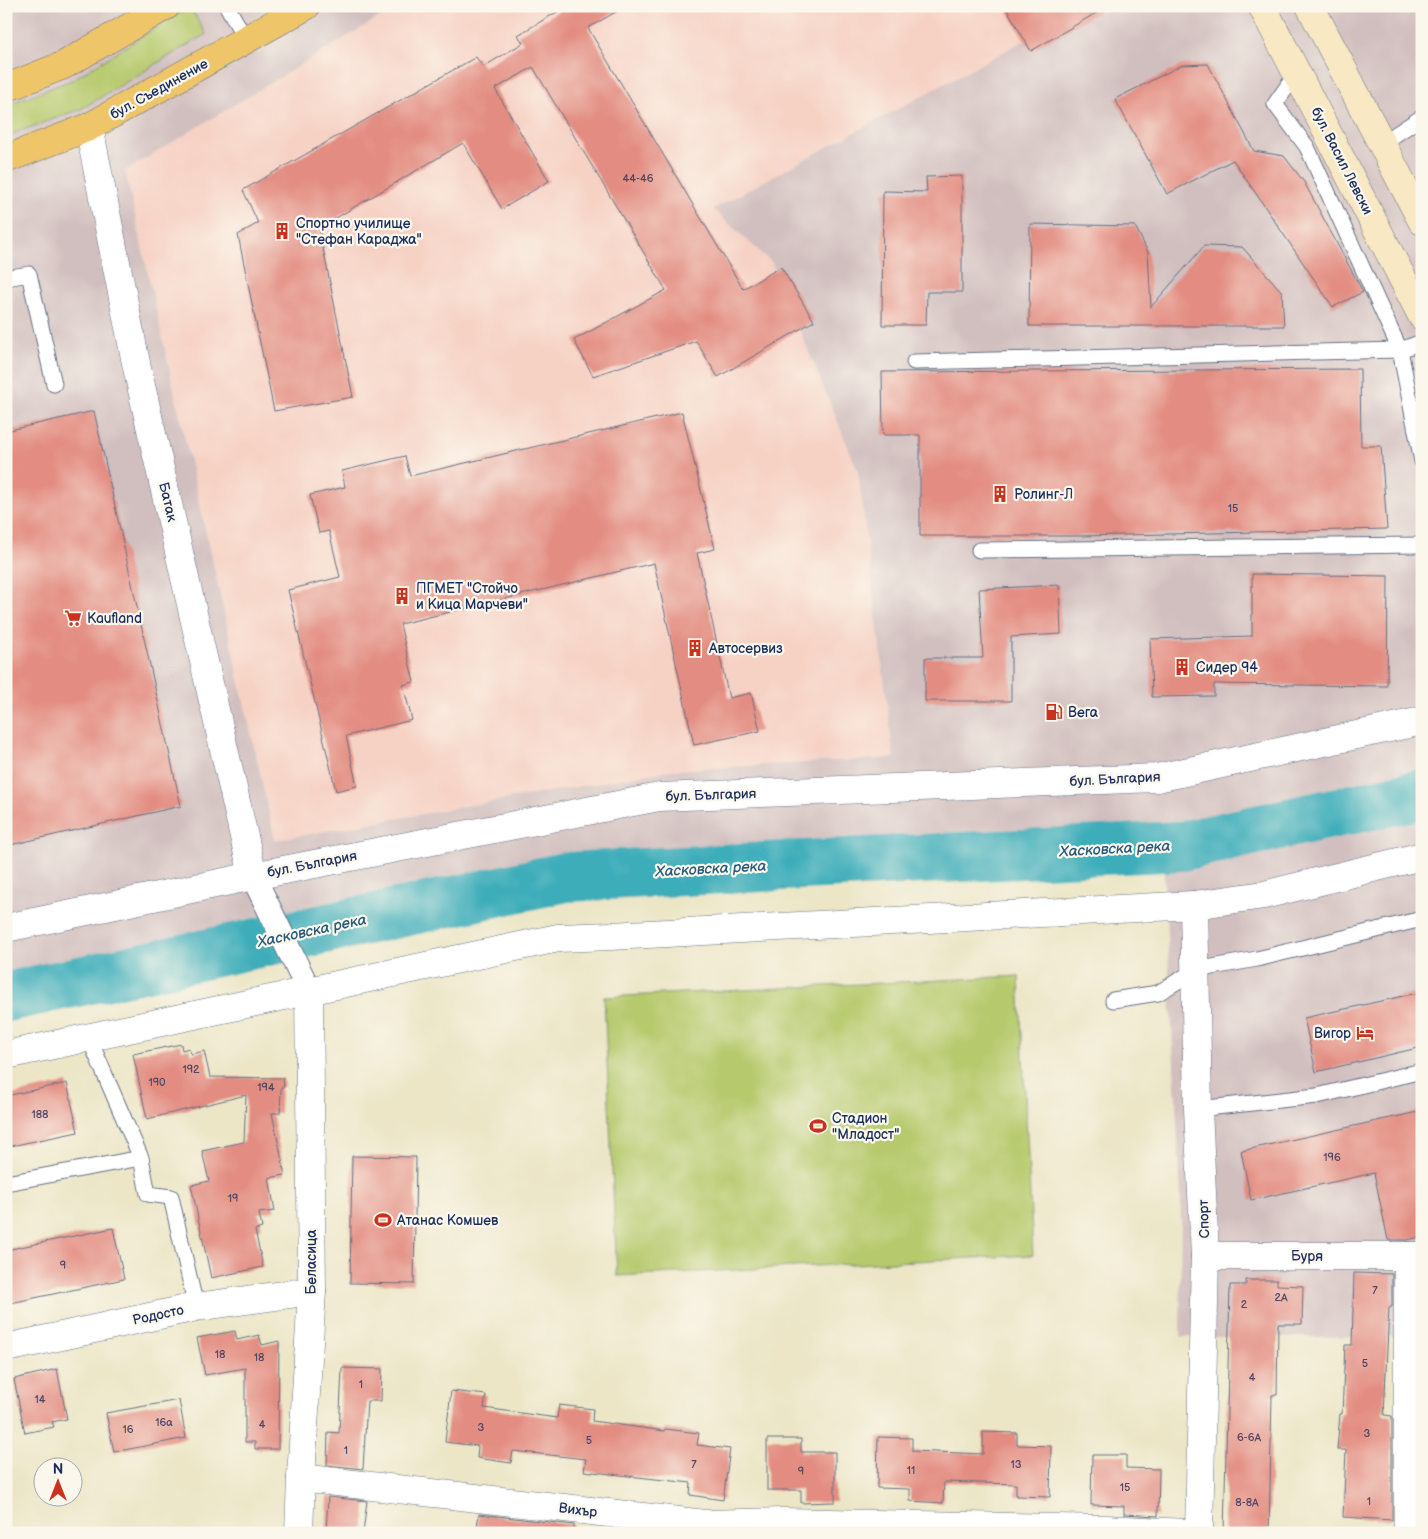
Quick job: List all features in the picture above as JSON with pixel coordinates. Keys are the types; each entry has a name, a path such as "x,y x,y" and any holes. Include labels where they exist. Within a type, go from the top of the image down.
{"main road":[{"path":"6,88 64,65 166,6"},
{"name":"бул. Съединение","path":"6,159 89,127 306,6"},
{"name":"бул. Васил Левски","path":"1262,6 1422,316"},
{"path":"1310,6 1422,221"}],"street":[{"name":"Батак","path":"89,127 138,368 253,876"},
{"name":"бул. България","path":"6,928 253,876 659,798 1157,778 1422,721"},
{"path":"6,1055 558,938 1194,905 1264,895 1422,856"},
{"path":"253,876 309,991"},
{"name":"Спорт","path":"1194,905 1198,1109 1205,1256 1199,1533"},
{"name":"Беласица","path":"300,1533 301,1478 312,1291 309,991"},
{"name":"Буря","path":"1205,1256 1415,1256 1408,1533"},
{"name":"Родосто","path":"6,1348 196,1307 312,1291"},
{"name":"Вихър","path":"301,1478 705,1524 784,1522 1105,1529 1186,1533"}],"lane":[{"path":"227,6 246,40"},
{"path":"1296,74 1275,104 1307,147 1400,350 1422,461"},
{"path":"1381,144 1422,117"},
{"path":"6,278 29,274 54,384"},
{"path":"914,362 1400,350 1422,342"},
{"path":"979,550 1422,545"},
{"path":"1113,1000 1158,993 1196,970 1257,959 1422,919"},
{"path":"89,1038 141,1158 148,1194 171,1197 196,1307"},
{"path":"1198,1109 1317,1096 1422,1071"},
{"path":"6,1184 141,1158"}],"shaded area":[{"path":"6,6 398,6 125,171 275,840 672,770 894,758 858,471 772,263 713,209 1088,6 1422,6 1422,1337 1180,1337 1181,1199 1163,857 419,910 358,922 253,952 6,992"},
{"path":"398,6 1088,6 714,209 772,263 858,471 894,758 672,770 275,841 125,171"}],"green space":[{"path":"190,7 206,34 81,109 6,136 6,105 72,80"},
{"name":"Стадион \"Младост\"","path":"1019,976 1033,1255 617,1276 604,997"}],"building":[{"path":"567,6 626,6 588,28 743,289 781,267 814,321 718,377 696,341 593,376 574,340 666,290 533,67 495,89 549,181 502,209 463,143 319,228 353,397 274,411 238,235 258,223 243,190 476,57 483,67 523,43 518,35"},
{"path":"1005,6 1108,6 1031,51"},
{"path":"1208,64 1254,151 1284,156 1304,182 1363,292 1333,307 1233,160 1167,194 1115,99 1182,65"},
{"path":"962,176 962,292 927,292 926,325 882,325 883,191 927,192 926,177"},
{"path":"1030,224 1135,226 1148,252 1151,307 1204,246 1242,247 1282,292 1284,326 1029,326"},
{"path":"1360,369 1361,446 1381,446 1387,529 1080,536 920,536 920,435 883,435 882,372"},
{"name":"Kaufland","path":"94,411 181,806 6,846 6,431"},
{"name":"ПГМЕТ \"Стойчо и Кица Марчеви\"","path":"682,412 715,549 697,553 729,698 751,693 760,731 694,745 654,563 400,624 414,682 403,685 412,720 346,736 357,786 336,791 288,590 340,577 329,531 319,533 310,495 345,487 342,471 405,456 410,476"},
{"path":"1252,574 1388,576 1387,686 1214,684 1214,696 1152,697 1150,639 1252,636"},
{"path":"1059,585 1061,634 1011,637 1011,701 925,701 925,658 983,658 979,589"},
{"name":"Вигор","path":"1422,992 1422,1047 1316,1072 1304,1018"},
{"path":"181,1044 182,1050 189,1048 191,1054 204,1051 210,1077 283,1078 284,1087 281,1087 280,1113 272,1113 285,1175 269,1178 275,1211 259,1213 262,1228 255,1230 263,1267 211,1278 191,1185 209,1181 202,1151 244,1142 246,1095 147,1119 133,1054"},
{"path":"67,1083 78,1132 6,1147 6,1096"},
{"path":"1422,1111 1422,1237 1407,1240 1388,1240 1374,1173 1251,1200 1241,1151"},
{"name":"Атанас Комшев","path":"352,1156 416,1157 414,1284 350,1283"},
{"path":"113,1228 124,1279 6,1304 6,1250"},
{"path":"1354,1273 1392,1274 1392,1307 1389,1307 1384,1415 1392,1416 1392,1520 1343,1517 1346,1450 1337,1450 1340,1414 1342,1414 1345,1345 1352,1345"},
{"path":"1246,1280 1277,1280 1277,1285 1303,1286 1302,1324 1278,1324 1277,1395 1272,1395 1269,1533 1224,1533 1230,1285 1246,1285"},
{"path":"235,1331 237,1340 259,1335 262,1345 279,1341 278,1449 255,1449 255,1442 245,1442 245,1368 205,1375 197,1338"},
{"path":"342,1368 382,1369 381,1401 367,1401 363,1469 327,1465 328,1432 339,1433"},
{"path":"57,1369 67,1419 52,1422 54,1427 25,1433 14,1379"},
{"path":"451,1391 486,1395 484,1408 557,1418 559,1405 593,1409 592,1421 664,1431 665,1429 699,1433 697,1445 730,1449 723,1500 690,1495 691,1483 584,1471 586,1459 513,1451 511,1463 477,1458 478,1446 445,1442"},
{"path":"179,1400 186,1438 114,1452 106,1413"},
{"path":"983,1432 1017,1433 1017,1445 1051,1446 1050,1497 1016,1496 1016,1484 944,1482 943,1503 910,1501 910,1489 877,1488 878,1437 912,1438 912,1451 983,1454"},
{"path":"767,1439 801,1439 801,1452 835,1452 835,1502 801,1503 801,1490 767,1490"},
{"path":"1092,1455 1126,1455 1126,1468 1159,1469 1158,1516 1124,1514 1124,1506 1091,1505"},
{"path":"328,1497 367,1501 363,1533 326,1533"},
{"path":"479,1514 574,1525 574,1533 476,1533"}],"waterway":[{"name":"Хасковска река","path":"6,997 566,877 1182,846 1422,794"}],"place":[{"name":"Спортно училище \"Стефан Караджа\"","path":"282,231"},
{"name":"Ролинг-Л","path":"1000,494"},
{"name":"ПГМЕТ \"Стойчо и Кица Марчеви\"","path":"402,596"},
{"name":"Kaufland","path":"73,618"},
{"name":"Автосервиз","path":"695,648"},
{"name":"Сидер 94","path":"1182,667"},
{"name":"Вега","path":"1054,712"},
{"name":"Вигор","path":"1365,1033"},
{"name":"Стадион \"Младост\"","path":"818,1126"},
{"name":"Атанас Комшев","path":"383,1220"}]}
